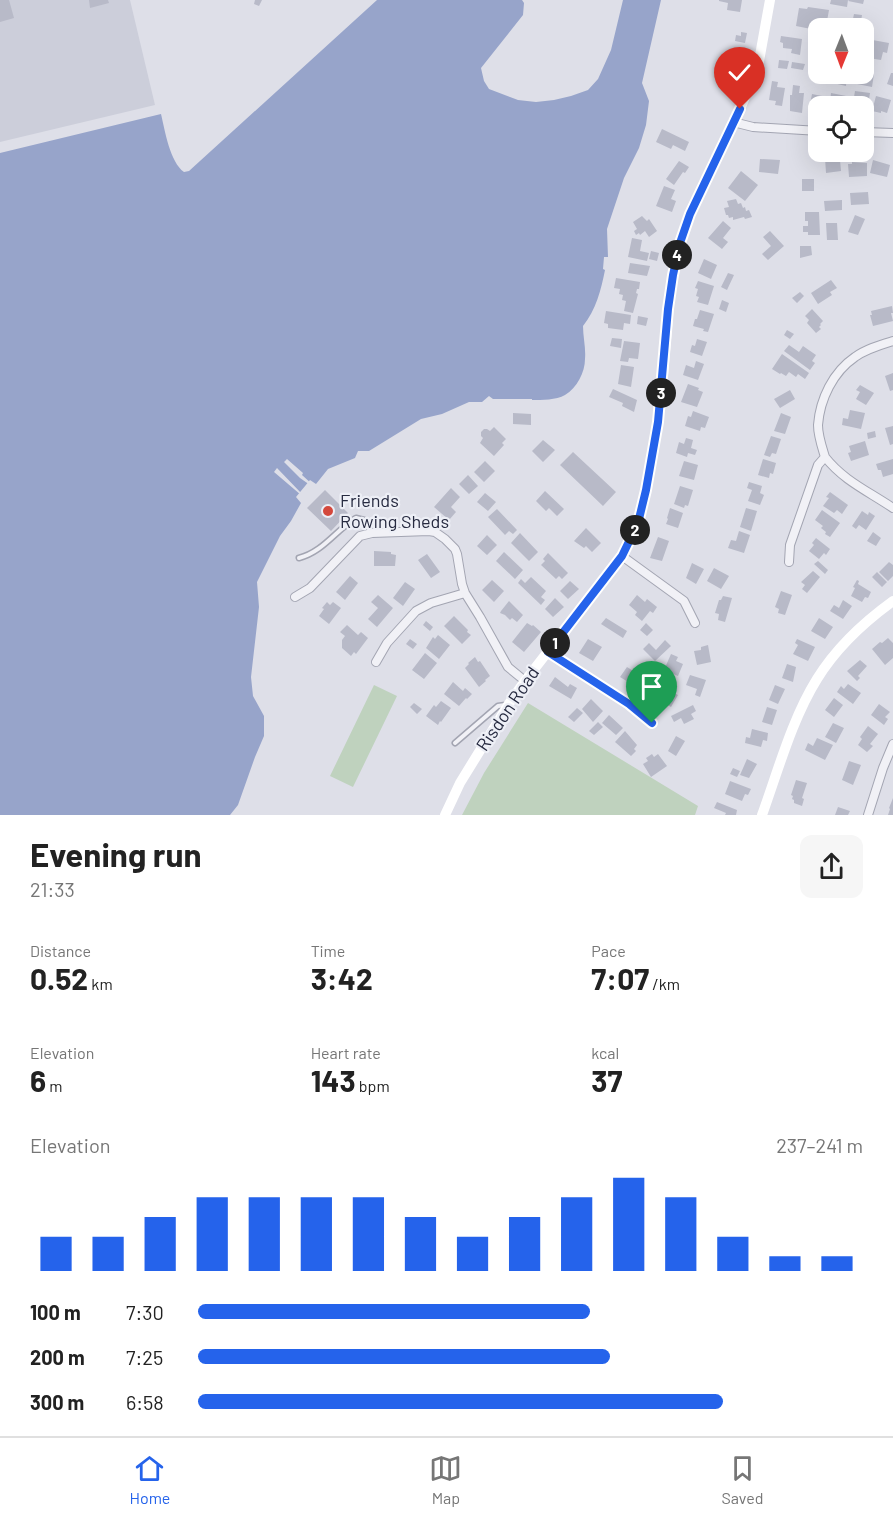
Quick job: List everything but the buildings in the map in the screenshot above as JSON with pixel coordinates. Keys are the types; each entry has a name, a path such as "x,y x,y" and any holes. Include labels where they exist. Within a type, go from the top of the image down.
{"street":[{"name":"Risdon Road","path":"445,815 460,783 508,705 622,556 638,523 650,472 659,410 670,292 678,252 690,214 747,93 759,61 770,0"},
{"path":"733,122 753,127 808,130"},
{"path":"874,132 893,133"},
{"path":"893,341 857,356 841,369 827,389 818,426 825,457 835,470 893,508"},
{"path":"789,562 790,544 818,465 825,457"},
{"path":"295,597 310,588 360,536 372,533 429,531 440,535 451,543 457,554 465,593 508,667 525,681"},
{"path":"622,556 684,601 695,624"},
{"path":"376,662 387,643 423,606 465,593"},
{"path":"762,815 796,721 816,680 846,641 893,601"},
{"path":"548,652 629,704 652,723"},
{"path":"868,815 893,744"}],"lane":[{"path":"299,558 311,555 345,524 356,518 364,520 372,533"},
{"path":"455,743 498,706 508,705"}],"shaded area":[{"path":"0,0 130,0 155,105 0,142"}],"green space":[{"path":"374,685 397,696 353,787 330,776"},
{"path":"528,703 698,806 695,815 462,815 484,773"}],"water":[{"path":"377,0 522,0 523,15 481,68 484,81 489,89 518,100 536,102 554,100 588,90 598,79 611,50 623,0 661,0 642,83 649,101 646,125 639,148 624,178 607,229 608,257 604,257 603,269 605,270 602,285 595,307 583,326 585,364 582,374 573,388 557,398 493,399 489,396 482,402 469,402 442,414 421,419 369,451 358,451 355,458 328,469 316,484 310,480 296,497 301,503 280,536 257,582 259,607 251,677 253,696 264,716 264,736 238,805 230,815 0,815 0,153 161,114 175,161 184,172 189,171"}],"pier":[{"path":"287,459 313,485 300,478 284,462"},
{"path":"277,468 302,494 301,495 274,472"}],"place":[{"name":"Friends Rowing Sheds","path":"328,511"}],"route":[{"path":"652,723 629,704 548,652 622,556 638,523 658,422 668,309 676,261 690,214 740,109"}]}
